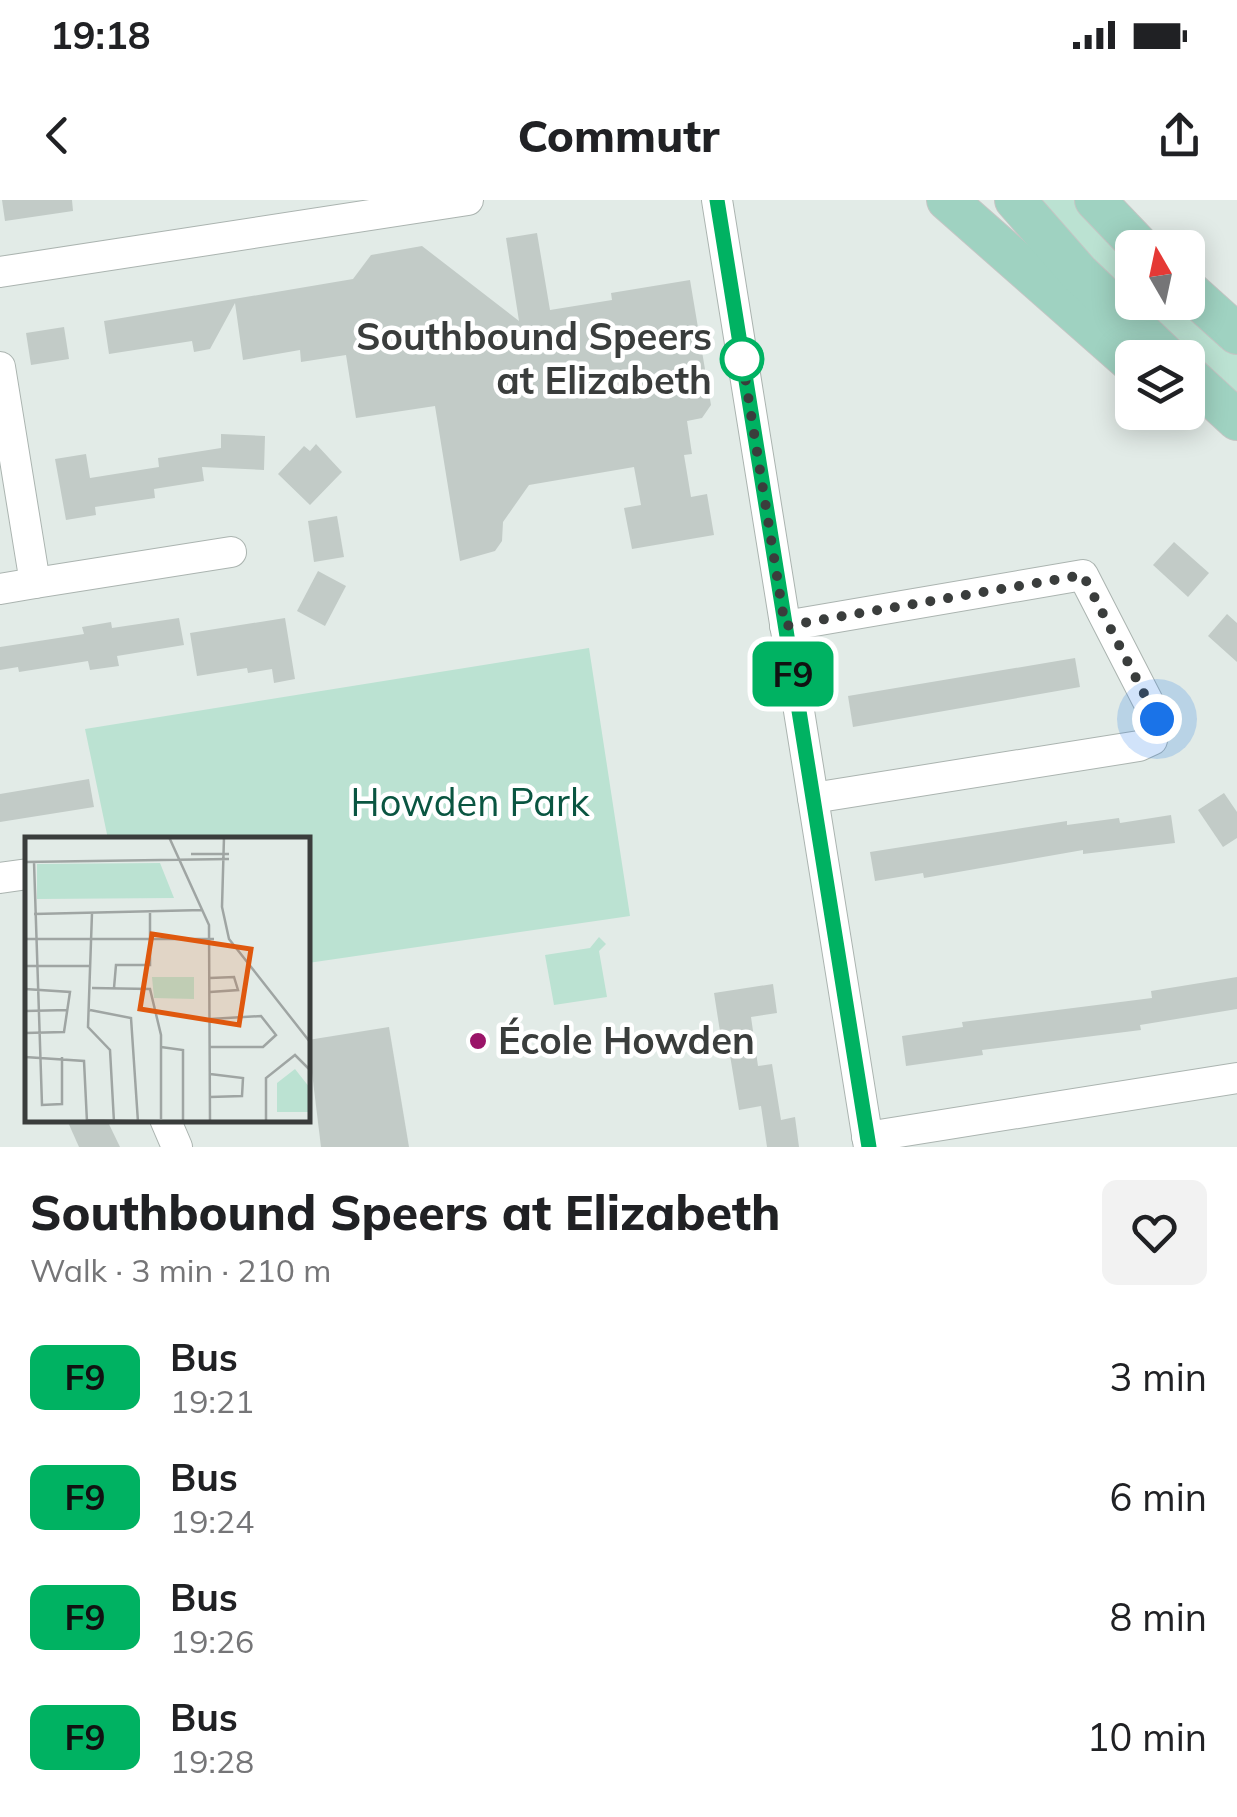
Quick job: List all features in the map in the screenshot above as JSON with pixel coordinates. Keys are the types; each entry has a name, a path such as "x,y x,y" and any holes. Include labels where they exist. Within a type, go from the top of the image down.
{"main road":[{"path":"947,200 1115,348"},
{"path":"1015,200 1079,273 1149,340"},
{"path":"1095,200 1124,230"},
{"path":"1205,305 1237,334"},
{"path":"1205,391 1237,420"},
{"path":"1205,424 1237,450"}],"street":[{"path":"0,272 468,200"},
{"path":"717,200 868,1142 1237,1078"},
{"path":"0,367 35,583"},
{"path":"0,588 231,552"},
{"path":"785,626 1083,575 1157,719 1152,740 1138,746 813,798"},
{"path":"0,878 25,874"},
{"path":"166,1122 177,1147"}],"green space":[{"path":"1035,200 1081,200 1115,237 1115,287"},
{"path":"1151,320 1199,320 1237,354 1237,399 1205,370 1205,340 1173,340"},
{"name":"Howden Park","path":"589,648 630,916 310,963 310,837 108,837 85,729"},
{"path":"599,937 606,944 599,951 607,997 554,1005 545,955 590,948"}],"building":[{"path":"2,200 72,200 73,211 5,221"},
{"path":"537,233 550,310 612,300 611,293 690,280 711,405 702,418 687,421 692,454 684,455 691,497 707,494 714,535 632,549 624,508 641,505 634,467 529,485 503,522 502,541 495,551 460,561 435,406 356,418 346,355 301,362 300,350 243,360 235,303 210,349 194,352 192,341 109,354 104,321 353,279 371,255 422,246 519,321 506,238"},
{"path":"64,327 69,359 31,365 26,333"},
{"path":"221,434 265,436 264,470 202,467 204,481 154,489 155,498 95,507 96,515 66,520 55,459 86,454 90,478 159,467 158,458 221,448"},
{"path":"316,444 342,472 310,505 278,474 304,446 310,451"},
{"path":"337,516 344,557 314,562 308,521"},
{"path":"1174,542 1209,573 1188,597 1153,565"},
{"path":"318,571 346,586 325,626 297,611"},
{"path":"1227,614 1237,623 1237,662 1208,636"},
{"path":"179,618 184,645 117,656 119,666 90,670 88,661 19,672 18,667 0,670 0,647 84,634 82,627 111,622 112,628"},
{"path":"285,618 295,679 274,683 272,669 248,673 247,668 197,676 190,633"},
{"path":"1075,658 1080,687 853,727 848,696"},
{"path":"89,779 94,807 0,822 0,794"},
{"path":"1224,793 1237,812 1237,838 1223,847 1198,810"},
{"path":"1171,815 1175,843 1083,854 1083,850 924,878 923,873 875,881 870,852 1067,821 1067,825 1119,818 1120,823"},
{"path":"1237,977 1237,1009 1140,1025 1141,1030 982,1050 983,1055 906,1066 902,1036 963,1027 962,1022 1152,998 1151,991"},
{"path":"773,984 777,1013 751,1017 758,1066 772,1064 781,1120 795,1117 799,1147 767,1147 761,1106 739,1110 727,1037 721,1038 714,993"},
{"path":"389,1027 409,1147 321,1147 310,1040"},
{"path":"68,1122 108,1122 120,1147 79,1147"}],"bus line":[{"name":"F9","path":"717,200 869,1147"}],"place":[{"name":"Southbound Speers at Elizabeth","path":"742,359"},
{"name":"École Howden","path":"478,1041"}],"route":[{"path":"742,359 741,352 785,626 1083,575 1157,719"}]}
